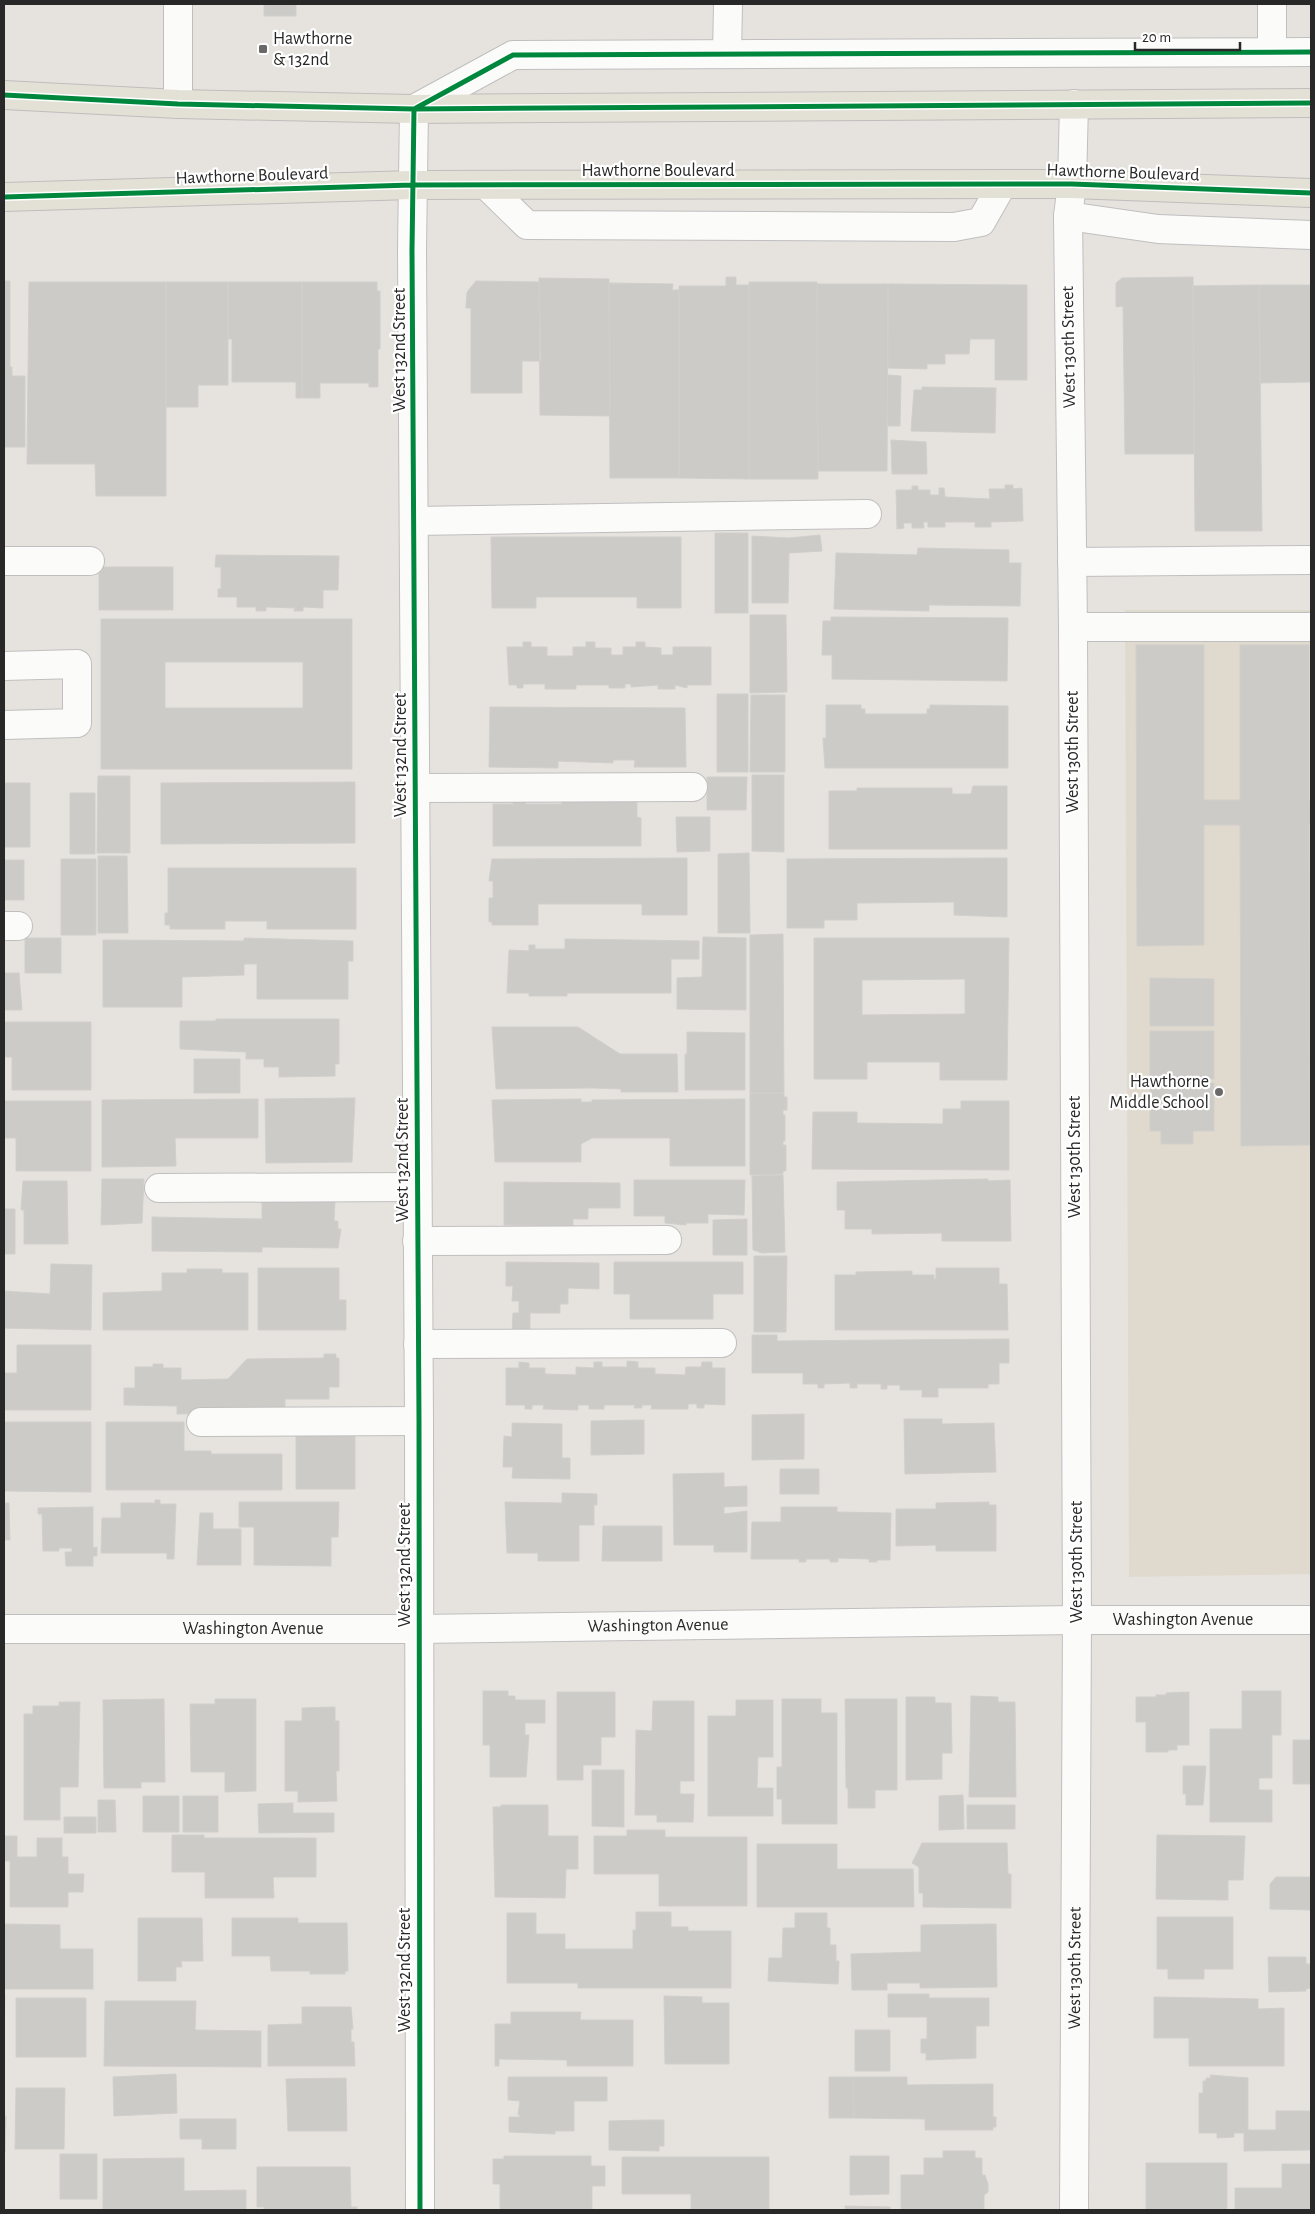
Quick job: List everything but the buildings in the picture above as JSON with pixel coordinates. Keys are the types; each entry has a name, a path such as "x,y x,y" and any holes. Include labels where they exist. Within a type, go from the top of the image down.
{"main road":[{"path":"4,95 178,104 414,109 1311,103"},
{"name":"Hawthorne Boulevard","path":"4,197 412,185 1072,184 1311,193"}],"street":[{"path":"178,4 178,104"},
{"path":"727,54 728,4"},
{"path":"1272,4 1272,52"},
{"path":"414,109 513,55 1311,52"},
{"name":"West 130th Street","path":"1074,104 1072,184 1068,216 1073,627 1077,1620 1074,2210"},
{"name":"West 132nd Street","path":"414,109 412,185 419,1421 420,2210"},
{"path":"486,185 526,225 954,227 981,222 1002,185"},
{"path":"1068,216 1158,229 1311,235"},
{"path":"414,522 867,514"},
{"path":"1072,562 1311,560"},
{"path":"4,561 90,561"},
{"path":"1073,627 1311,627"},
{"path":"4,666 77,664 76,723 4,724"},
{"path":"415,788 693,787"},
{"path":"159,1188 417,1187"},
{"path":"417,1241 667,1240"},
{"path":"418,1344 722,1343"},
{"path":"201,1422 419,1421"},
{"name":"Washington Avenue","path":"4,1629 418,1629 1077,1620 1311,1620"}],"shaded area":[{"name":"Hawthorne Middle School","path":"1125,610 1311,610 1311,1574 1129,1577"}],"cycle path":[{"path":"416,108 513,55 1311,52"},
{"path":"4,95 178,104 414,109 1311,103"},
{"path":"414,109 412,250 419,1421 420,2210"},
{"path":"4,197 412,185 1072,184 1311,193"}],"place":[{"name":"Hawthorne & 132nd","path":"263,49"},
{"name":"Hawthorne Middle School","path":"1219,1092"}]}
